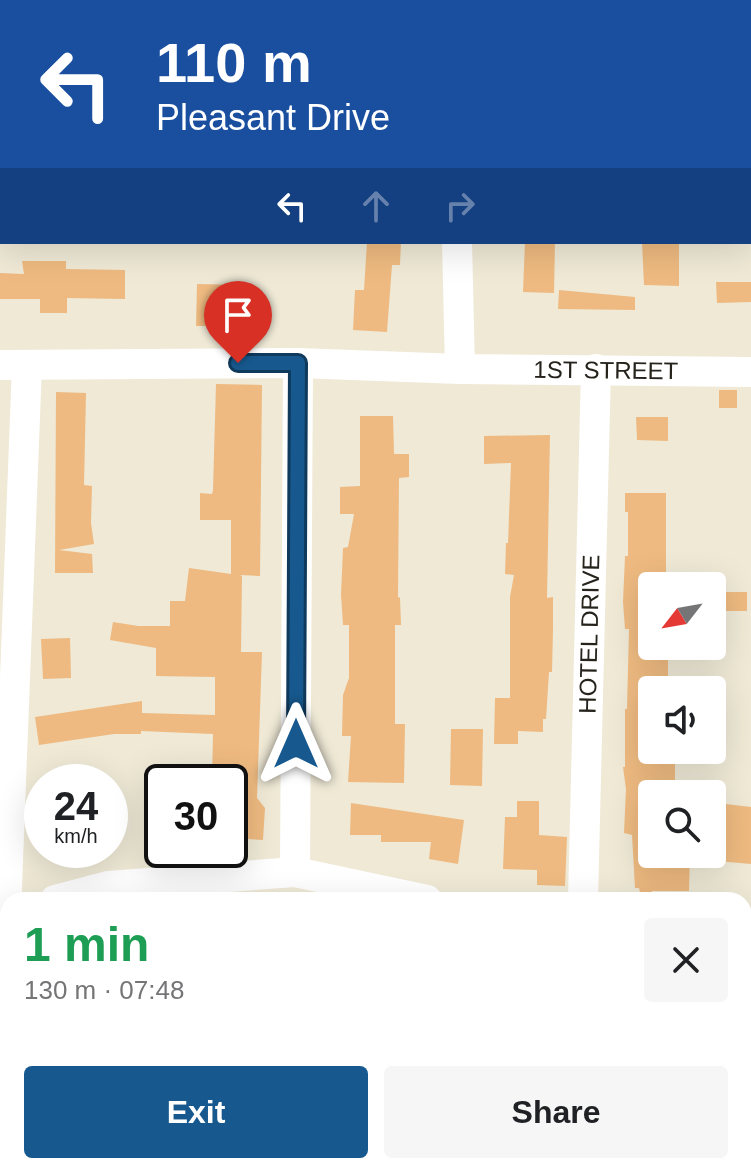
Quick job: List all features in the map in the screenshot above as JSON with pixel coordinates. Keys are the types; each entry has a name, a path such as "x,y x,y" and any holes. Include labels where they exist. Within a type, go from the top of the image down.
{"street":[{"path":"457,244 460,369"},
{"path":"295,872 298,363"},
{"name":"1ST STREET","path":"14,365 298,363 460,369 751,372"},
{"path":"5,892 14,365"},
{"name":"HOTEL DRIVE","path":"583,892 596,369"},
{"path":"118,892 295,872 389,892"}],"building":[{"path":"367,244 401,244 400,265 392,265 387,332 353,330 355,290 364,290"},
{"path":"525,244 555,244 554,293 523,292"},
{"path":"642,244 679,244 679,286 644,285"},
{"path":"22,261 66,261 66,269 125,270 125,299 67,298 67,313 40,313 40,299 0,299 0,273 24,274"},
{"path":"716,282 751,282 751,302 717,303"},
{"path":"197,284 249,285 249,326 196,326"},
{"path":"559,290 635,297 635,310 558,309"},
{"path":"216,384 262,385 260,576 240,575 241,652 262,652 257,798 265,808 263,840 248,839 248,764 212,764 213,734 141,731 141,734 114,734 39,745 35,717 142,701 142,713 215,715 215,677 156,676 156,648 110,640 113,622 170,626 170,601 185,601 189,568 231,574 231,520 200,520 200,493 212,494"},
{"path":"719,390 737,390 737,408 719,408"},
{"path":"56,392 86,393 84,485 92,486 94,544 59,550 92,554 93,573 55,573"},
{"path":"360,416 393,416 394,454 409,454 409,477 399,478 398,598 401,625 395,625 395,724 405,724 404,783 348,782 351,736 342,736 343,695 349,678 349,625 343,625 341,595 343,548 348,547 354,514 340,514 340,487 360,486"},
{"path":"636,417 668,417 668,441 637,440"},
{"path":"550,435 547,598 553,597 553,629 546,719 543,719 543,732 518,731 518,744 494,744 495,698 510,698 510,597 514,575 505,574 511,463 484,464 484,436"},
{"path":"625,493 666,493 666,572 638,572 638,660 668,660 668,676 638,676 638,764 675,764 675,780 638,780 638,868 690,868 689,891 640,892 639,888 635,888 632,835 624,833 626,789 623,767 629,629 625,629 623,602 625,556 628,556 628,512 625,512"},
{"path":"726,592 747,592 747,611 726,611"},
{"path":"70,638 71,678 43,679 41,639"},
{"path":"451,729 483,729 482,786 450,785"},
{"path":"517,801 539,801 539,835 567,837 565,886 537,885 537,870 503,869 505,817 517,817"},
{"path":"351,803 464,820 458,864 429,859 431,842 381,842 381,835 350,835"},
{"path":"726,804 751,807 751,864 726,862"}],"route":[{"path":"238,363 298,363 296,744"}]}
